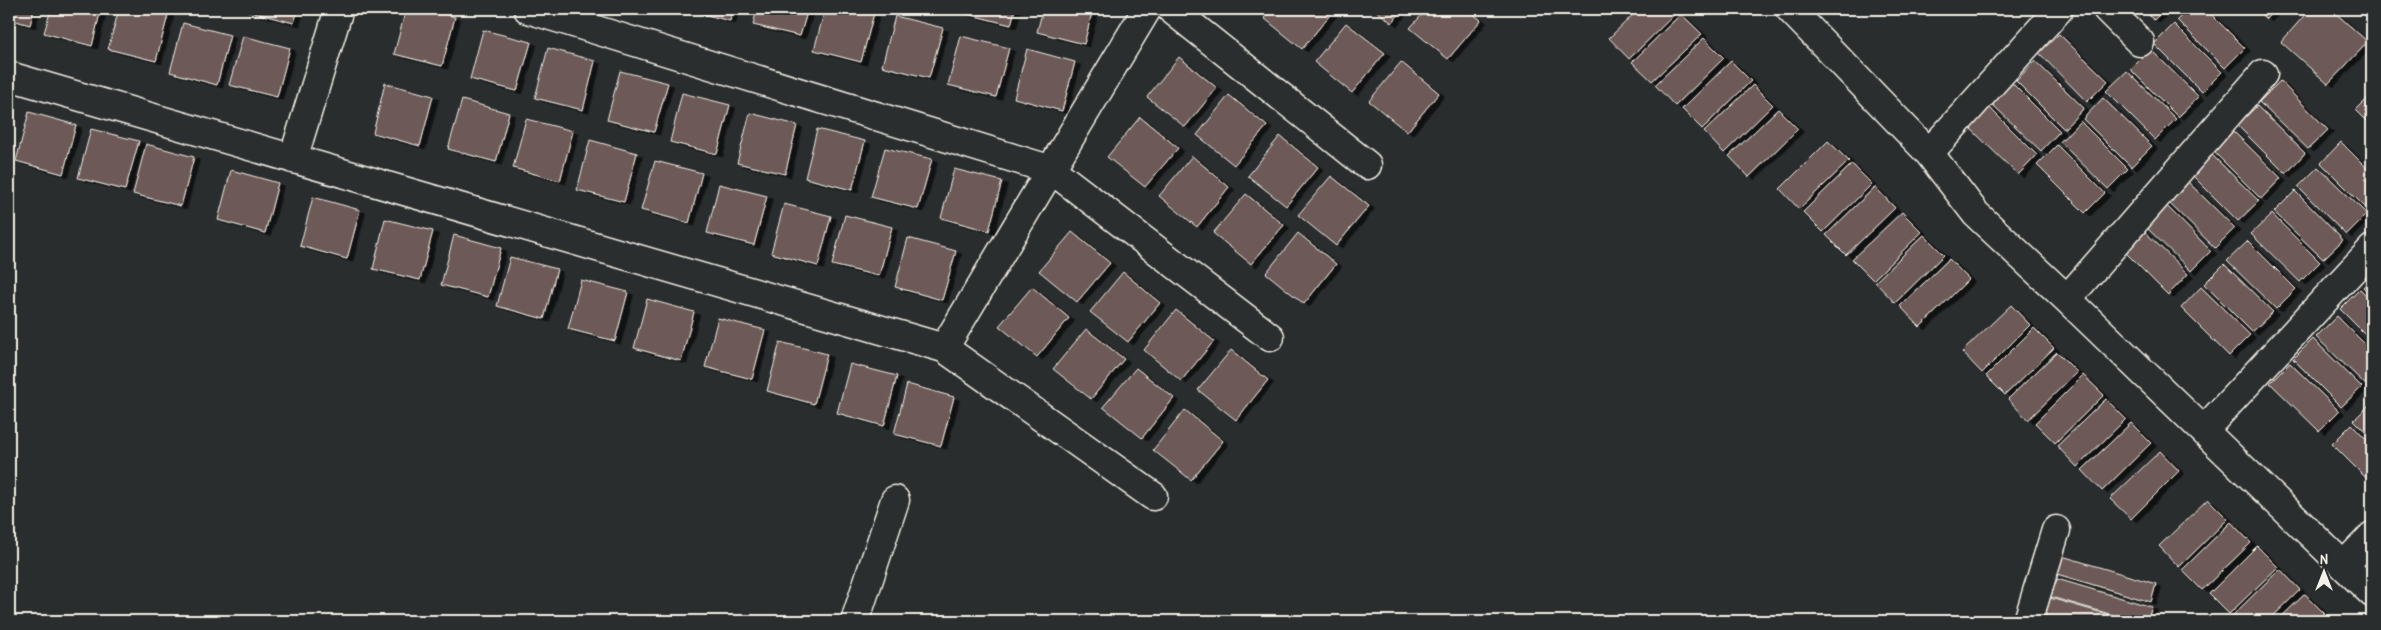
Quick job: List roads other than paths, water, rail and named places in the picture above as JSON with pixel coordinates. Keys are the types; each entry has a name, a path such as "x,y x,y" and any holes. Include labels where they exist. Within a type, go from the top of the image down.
{"street":[{"path":"293,159 339,9"},
{"path":"528,9 1052,170 1270,337"},
{"path":"944,348 1147,9"},
{"path":"1171,9 1367,165"},
{"path":"1790,9 1929,153 1976,214 2204,430 2372,593"},
{"path":"1929,153 2059,9"},
{"path":"2107,9 2140,42"},
{"path":"2067,299 2263,74"},
{"path":"9,76 944,348 1153,496"},
{"path":"2204,430 2372,249"},
{"path":"855,621 895,500"},
{"path":"2028,621 2056,530"},
{"path":"2344,566 2372,536"}]}
